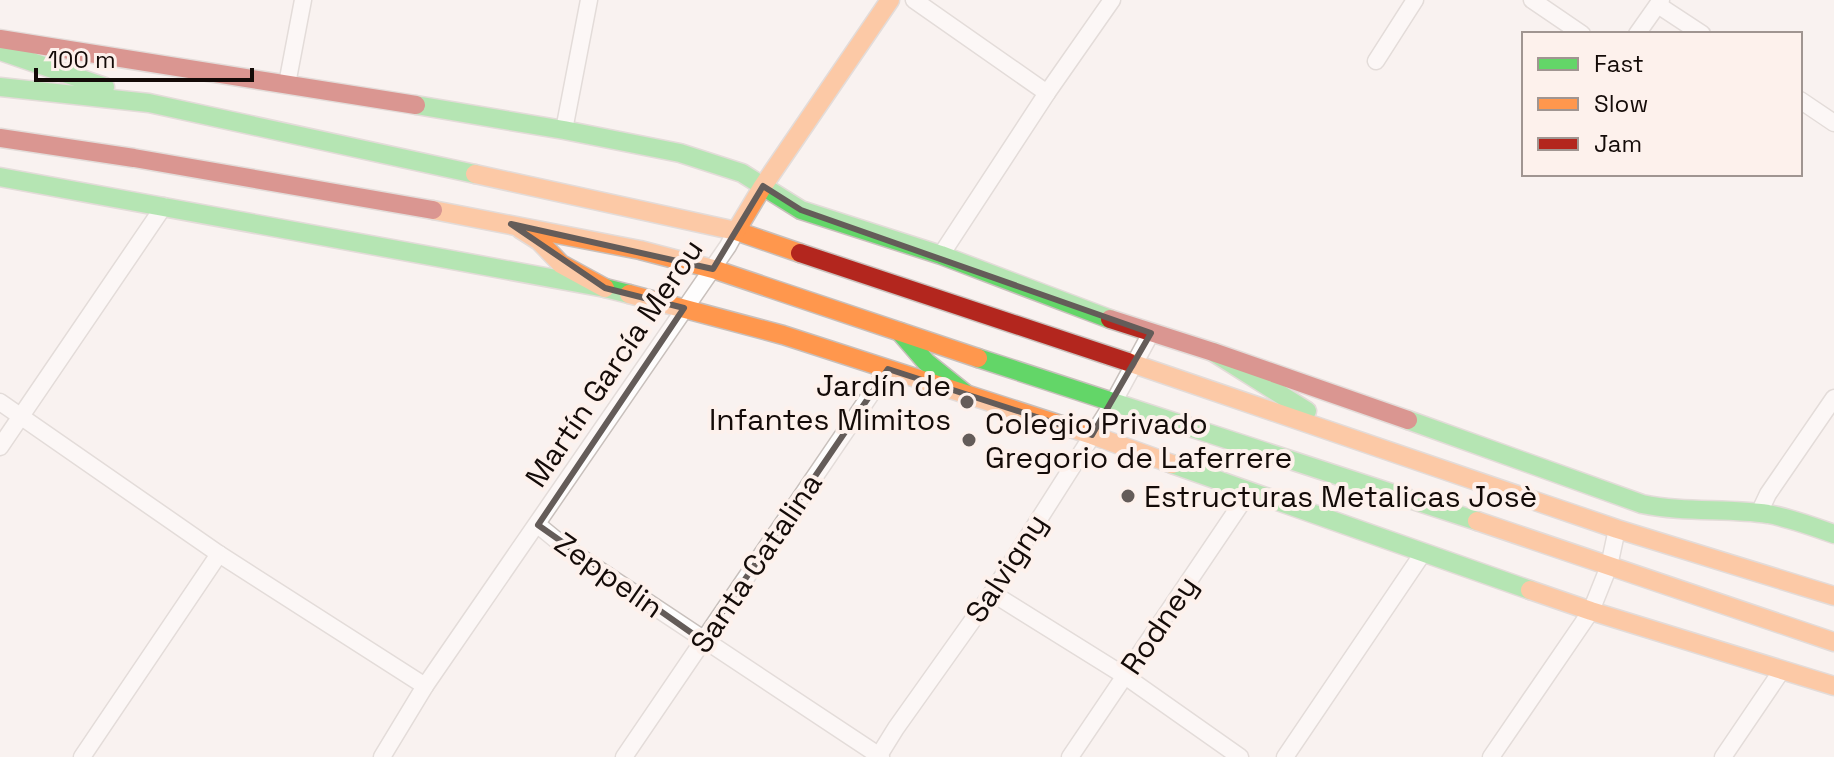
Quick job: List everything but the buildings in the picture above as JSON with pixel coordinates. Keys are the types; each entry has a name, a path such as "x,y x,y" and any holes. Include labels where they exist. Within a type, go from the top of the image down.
{"main road":[{"name":"Martín García Merou","path":"736,231 763,186 890,0"},
{"path":"0,39 564,130 680,153 742,173 801,210 941,255 1086,311 1213,352 1595,486 1617,497 1669,509 1783,517 1834,534"},
{"path":"0,51 149,103"},
{"path":"0,87 149,103 736,231 1617,529 1834,596"},
{"path":"3,139 134,158 511,224 640,250 713,269 1493,526 1834,642"},
{"path":"0,177 605,288 783,335 1092,435 1591,611 1834,686"},
{"path":"511,224 539,241 561,264 605,288"},
{"path":"898,331 926,362 966,394"},
{"path":"1213,352 1353,440"}],"street":[{"path":"287,84 303,0"},
{"path":"564,130 589,0"},
{"path":"914,0 1047,93"},
{"path":"941,255 1112,0"},
{"path":"1376,61 1415,0"},
{"path":"1532,0 1579,32"},
{"path":"1638,32 1660,2 1699,32"},
{"path":"1802,101 1834,123"},
{"path":"0,447 164,206"},
{"name":"Martín García Merou","path":"387,755 425,686 713,269 736,231"},
{"name":"Salvigny","path":"879,757 896,728 992,593 1113,403 1151,333"},
{"name":"Santa Catalina","path":"624,757 888,369"},
{"path":"1759,513 1768,494 1834,398"},
{"path":"0,402 219,554 425,686"},
{"name":"Rodney","path":"1070,757 1249,492"},
{"name":"Zeppelin","path":"538,525 566,548 879,757"},
{"path":"1491,757 1591,611 1609,566 1617,529"},
{"path":"1285,757 1423,553"},
{"path":"82,757 219,554"},
{"path":"992,593 1125,676 1240,757"},
{"path":"1723,757 1782,670"}],"highlighted area":[{"path":"763,186 801,210 1151,333 1092,435 888,369 703,641 538,525 684,308 605,288 511,224 713,269"}],"traffic: fast":[{"path":"0,51 105,87"},
{"path":"0,87 149,103 475,174"},
{"path":"416,105 680,153 742,173 801,210 941,255 1110,319"},
{"path":"0,177 629,294"},
{"path":"900,332 926,362 966,394"},
{"path":"1213,352 1307,411"},
{"path":"978,358 1477,521"},
{"path":"1408,420 1642,504 1674,509 1768,514 1834,534"},
{"path":"1172,464 1530,590"}],"traffic: slow":[{"path":"736,231 763,186 890,0"},
{"path":"475,174 736,231 800,253"},
{"path":"433,210 640,250 713,269 978,358"},
{"path":"520,229 539,241 561,264 605,288"},
{"path":"629,294 783,335 1172,464"},
{"path":"1128,362 1617,529 1834,596"},
{"path":"1477,521 1834,642"},
{"path":"1530,590 1834,686"}],"traffic: jam":[{"path":"0,39 416,105"},
{"path":"0,138 433,210"},
{"path":"800,253 1128,362"},
{"path":"1110,319 1408,420"}],"place":[{"name":"Jardín de Infantes Mimitos","path":"967,402"},
{"name":"Colegio Privado Gregorio de Laferrere","path":"969,440"},
{"name":"Estructuras Metalicas Josè","path":"1128,496"}]}
